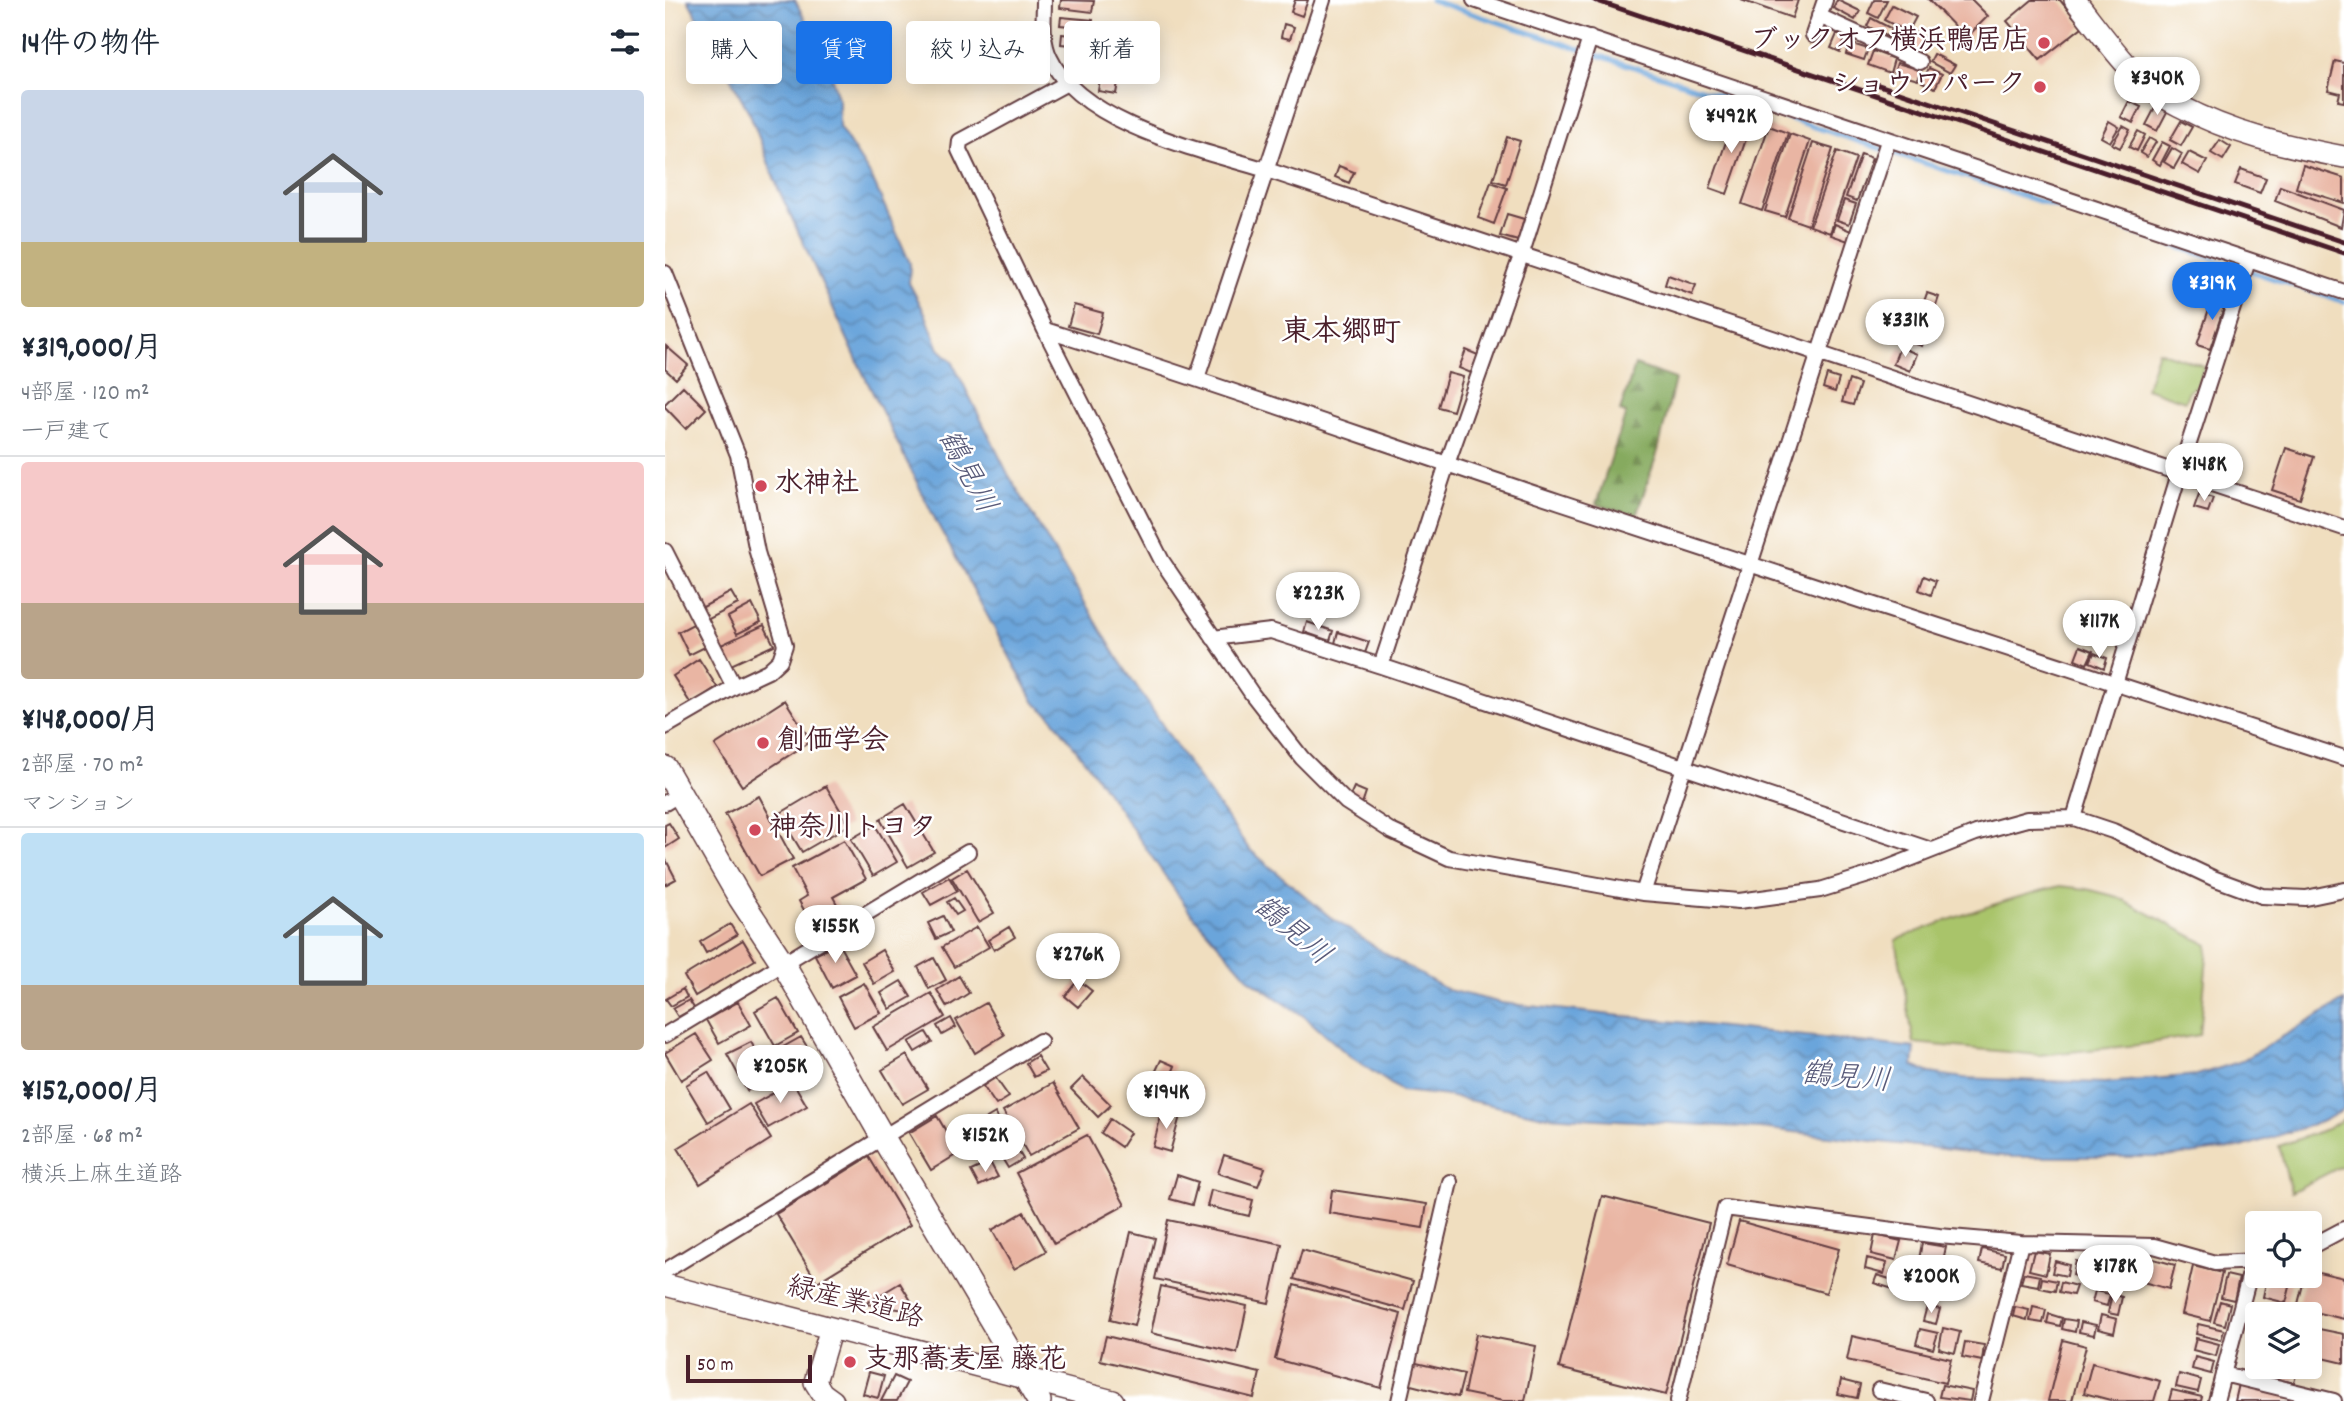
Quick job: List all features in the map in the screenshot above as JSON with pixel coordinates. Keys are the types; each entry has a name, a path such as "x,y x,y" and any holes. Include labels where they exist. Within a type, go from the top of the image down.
{"main road":[{"path":"665,768 673,799 784,965 1039,1401"}],"street":[{"path":"1044,0 1043,33 1049,58 1064,79"},
{"path":"1197,378 1323,0"},
{"path":"1474,0 1587,47 2246,266 2344,292"},
{"path":"1813,35 1825,0"},
{"path":"2075,0 2146,85 2171,102 2236,132 2286,146 2344,157"},
{"path":"1819,16 1920,62"},
{"path":"1381,666 1447,464 1521,256 1587,47"},
{"path":"1065,84 960,141 958,146 1045,330 1162,561 1252,694 1302,758 1346,802 1391,831 1449,858 1643,893 1739,901 1820,890 1872,874 1976,833 2027,820 2074,818 2113,831 2213,878 2262,896 2306,898 2344,890"},
{"path":"1068,84 1091,103 1165,140 1267,170 2344,528"},
{"path":"1643,893 1886,147"},
{"path":"2074,818 2246,266"},
{"path":"665,274 738,455 757,551 785,645 780,660 768,671 734,687 665,727"},
{"path":"1045,330 1197,378 1749,565 2344,758"},
{"path":"665,551 734,687"},
{"path":"1213,638 1271,631 1931,850"},
{"path":"665,1035 968,852"},
{"path":"665,1270 1040,1041"},
{"path":"1399,1401 1450,1182"},
{"path":"1678,1401 1725,1208 1914,1233 2021,1242 2154,1246 2215,1263 2245,1262"},
{"path":"2322,1241 2344,1229"},
{"path":"1981,1401 2021,1242"},
{"name":"緑産業道路","path":"665,1285 1113,1401"},
{"path":"2216,1401 2247,1288"},
{"path":"831,1328 815,1382 822,1393 833,1401"},
{"path":"2223,1374 2334,1401"},
{"path":"1879,1390 1926,1401"}],"green space":[{"path":"2158,351 2204,366 2197,386 2189,390 2185,401 2146,388"},
{"path":"1635,365 1675,379 1658,451 1636,516 1596,504 1626,413 1620,411"},
{"path":"2060,886 2118,897 2208,945 2200,1035 2138,1045 2039,1055 1914,1043 1896,940 1977,910"},
{"path":"2344,1119 2344,1165 2291,1192 2279,1146 2327,1129"}],"water":[{"name":"鶴見川","path":"688,0 795,0 806,21 796,21 796,84 834,84 839,101 839,127 872,178 910,263 909,283 925,313 939,349 952,361 1008,474 1119,660 1249,849 1330,917 1392,958 1448,990 1502,1003 1915,1048 1913,1066 1930,1073 1964,1078 2105,1083 2197,1075 2239,1062 2344,1001 2344,1110 2321,1122 2242,1147 2166,1157 2011,1157 1759,1128 1544,1116 1448,1096 1401,1091 1347,1054 1305,1017 1250,980 1190,912 1091,769 1050,715 1035,703 937,523 863,373 778,188 750,114 734,84 782,84 782,21 699,21"}],"building":[{"path":"1061,0 1094,1 1092,12 1060,8"},
{"path":"1295,0 1308,0 1302,16 1291,12"},
{"path":"1741,0 1798,0 1792,18"},
{"path":"1837,0 1860,11 1855,20 1833,8"},
{"path":"1874,0 1887,0 1878,18 1868,13"},
{"path":"1929,0 1972,0 1988,16 1966,38"},
{"name":"ブックオフ横浜鴨居店","path":"2032,0 2060,0 2082,27 2040,60 2007,21"},
{"path":"1892,5 1916,17 1908,32 1884,20"},
{"path":"1061,17 1093,20 1064,21 1064,25 1060,25"},
{"path":"1871,18 1892,29 1888,37 1867,26"},
{"path":"1284,24 1294,27 1290,39 1281,37"},
{"path":"1912,31 1928,40 1920,53 1904,44"},
{"path":"1837,34 1846,37 1840,52 1831,48"},
{"path":"1849,43 1868,49 1864,60 1846,54"},
{"path":"1873,51 1894,59 1890,73 1868,65"},
{"path":"1934,54 1955,65 1950,73 1930,62"},
{"path":"2335,61 2344,63 2344,102 2338,101 2340,93 2328,90"},
{"path":"1897,63 1921,70 1918,80 1894,73"},
{"path":"1929,68 1942,74 1935,88 1922,82"},
{"path":"1099,84 1118,84 1116,94 1098,91"},
{"path":"2129,101 2141,107 2133,123 2121,117"},
{"path":"2157,104 2168,110 2157,131 2146,125"},
{"path":"1735,116 1752,122 1727,194 1710,188"},
{"path":"2109,121 2119,127 2110,142 2101,137"},
{"path":"2181,121 2192,127 2181,146 2170,140"},
{"path":"1769,126 1788,133 1762,211 1742,204"},
{"path":"2123,126 2130,130 2120,148 2112,144"},
{"path":"2138,131 2145,135 2137,151 2129,147"},
{"path":"1790,134 1810,141 1785,217 1765,211"},
{"path":"1507,137 1520,141 1506,184 1493,180"},
{"path":"2149,138 2156,142 2147,157 2140,153"},
{"path":"2220,140 2231,147 2223,160 2211,153"},
{"path":"2162,142 2170,146 2160,165 2152,160"},
{"path":"1813,143 1833,149 1808,225 1788,218"},
{"path":"2172,148 2182,154 2174,168 2164,162"},
{"path":"1837,151 1856,158 1830,233 1810,226"},
{"path":"2189,152 2207,161 2200,174 2182,164"},
{"path":"1861,154 1872,158 1857,201 1846,197"},
{"path":"2303,165 2344,178 2344,203 2296,188"},
{"path":"1339,166 1354,172 1349,183 1335,177"},
{"path":"2241,169 2266,178 2260,193 2235,184"},
{"path":"1491,182 1507,188 1494,224 1478,218"},
{"path":"2280,186 2344,210 2341,227 2275,201"},
{"path":"1844,200 1856,204 1849,224 1837,220"},
{"path":"1507,214 1524,219 1518,241 1500,236"},
{"path":"1835,224 1851,231 1848,241 1831,235"},
{"path":"1668,275 1696,285 1692,295 1665,285"},
{"path":"1927,293 1939,297 1922,346 1910,342"},
{"path":"2214,294 2227,298 2210,349 2197,345"},
{"path":"1074,305 1103,313 1097,334 1068,326"},
{"path":"666,346 688,365 676,379 665,369"},
{"path":"1900,347 1917,354 1910,371 1893,364"},
{"path":"1466,350 1478,355 1471,373 1459,368"},
{"path":"1448,373 1463,377 1453,411 1438,407"},
{"path":"1827,375 1839,379 1835,392 1823,388"},
{"path":"1849,380 1860,384 1853,405 1842,402"},
{"path":"683,386 706,409 686,429 665,407"},
{"path":"2286,448 2314,457 2300,499 2272,490"},
{"path":"2199,494 2213,498 2208,512 2194,508"},
{"path":"1924,576 1936,581 1931,595 1919,590"},
{"path":"731,592 738,604 707,620 701,608"},
{"path":"752,604 761,622 737,634 728,617"},
{"path":"1307,622 1333,631 1330,641 1304,632"},
{"path":"693,624 705,647 689,655 678,632"},
{"path":"764,625 774,645 731,665 721,645"},
{"path":"1338,632 1369,642 1365,653 1335,643"},
{"path":"2080,646 2093,651 2087,664 2075,659"},
{"path":"2094,653 2107,658 2104,668 2090,662"},
{"path":"699,659 717,687 691,704 673,676"},
{"name":"創価学会","path":"785,700 811,741 742,786 715,745"},
{"path":"826,786 849,825 802,852 779,814"},
{"path":"1354,787 1366,792 1362,804 1350,796"},
{"path":"759,796 793,859 760,876 725,814"},
{"path":"905,804 934,852 908,867 880,819"},
{"path":"669,823 679,839 665,848 665,825"},
{"path":"875,825 897,862 873,876 851,839"},
{"path":"844,840 866,879 833,897 842,913 814,928 799,901 807,896 792,868"},
{"path":"665,858 676,879 665,885"},
{"path":"967,869 994,913 978,922 952,878"},
{"path":"949,877 957,891 931,905 923,892"},
{"path":"954,898 963,911 956,915 947,902"},
{"path":"943,916 951,932 936,939 928,923"},
{"path":"730,924 737,935 706,953 700,942"},
{"path":"977,927 989,947 954,967 942,947"},
{"path":"1009,927 1015,937 994,950 988,940"},
{"path":"743,940 755,960 695,996 684,976"},
{"path":"838,943 856,975 832,988 815,955"},
{"path":"882,950 895,972 874,984 862,962"},
{"path":"934,958 946,980 929,989 918,967"},
{"path":"959,976 969,993 947,1007 937,990"},
{"path":"1078,980 1092,991 1078,1007 1065,996"},
{"path":"901,981 911,997 890,1009 881,993"},
{"path":"864,983 881,1013 854,1027 838,997"},
{"path":"683,989 687,997 671,1006 666,999"},
{"path":"931,993 945,1017 887,1051 873,1027"},
{"path":"778,998 798,1033 775,1046 755,1011"},
{"path":"689,1000 694,1008 678,1017 673,1009"},
{"path":"738,1002 751,1025 719,1043 706,1020"},
{"path":"986,1003 1004,1035 975,1053 956,1020"},
{"path":"951,1018 956,1027 942,1035 937,1026"},
{"path":"926,1032 932,1042 915,1052 909,1042"},
{"path":"696,1034 713,1060 681,1080 665,1053"},
{"path":"801,1037 814,1058 789,1073 776,1051"},
{"path":"751,1042 771,1079 747,1091 727,1054"},
{"path":"907,1055 928,1089 902,1104 882,1070"},
{"path":"1037,1056 1046,1071 1034,1077 1026,1063"},
{"path":"1161,1060 1175,1066 1168,1083 1153,1077"},
{"path":"708,1072 730,1109 708,1122 686,1085"},
{"path":"1177,1076 1203,1090 1195,1106 1169,1092"},
{"path":"995,1077 1009,1097 996,1105 983,1086"},
{"path":"1083,1077 1111,1105 1098,1117 1071,1089"},
{"path":"793,1082 807,1106 768,1128 754,1104"},
{"path":"1053,1083 1079,1128 1029,1156 1003,1111"},
{"path":"749,1104 771,1139 700,1184 678,1148"},
{"path":"1162,1111 1180,1116 1170,1152 1153,1147"},
{"path":"995,1113 1023,1159 1008,1168 980,1122"},
{"path":"937,1116 959,1153 931,1170 909,1133"},
{"path":"1110,1119 1130,1133 1121,1147 1101,1133"},
{"path":"1087,1135 1125,1205 1054,1244 1016,1173"},
{"path":"1224,1155 1265,1168 1258,1186 1218,1173"},
{"path":"869,1157 910,1225 817,1282 776,1214"},
{"path":"990,1162 998,1177 979,1186 971,1171"},
{"path":"1177,1175 1198,1182 1192,1205 1170,1199"},
{"path":"1211,1190 1253,1200 1249,1216 1207,1206"},
{"path":"1332,1190 1427,1204 1423,1228 1329,1213"},
{"path":"1602,1196 1709,1223 1666,1395 1559,1368"},
{"path":"1024,1212 1046,1251 1014,1269 992,1230"},
{"path":"1168,1220 1282,1244 1269,1303 1155,1279"},
{"path":"1739,1221 1839,1249 1826,1293 1727,1265"},
{"path":"1131,1232 1155,1238 1134,1326 1110,1320"},
{"path":"1875,1235 1901,1241 1896,1260 1871,1254"},
{"path":"1922,1243 1946,1247 1941,1270 1918,1265"},
{"path":"1982,1249 2005,1254 2002,1268 1979,1263"},
{"path":"1302,1250 1413,1281 1405,1310 1294,1279"},
{"path":"2034,1251 2050,1254 2046,1274 2029,1270"},
{"path":"1867,1258 1887,1263 1884,1274 1865,1269"},
{"path":"2092,1258 2107,1262 2101,1286 2086,1283"},
{"path":"2150,1258 2175,1265 2169,1289 2143,1282"},
{"path":"2055,1261 2069,1265 2067,1276 2052,1273"},
{"path":"2076,1261 2087,1263 2084,1278 2073,1275"},
{"path":"2193,1266 2222,1273 2210,1321 2182,1314"},
{"path":"2024,1273 2040,1276 2038,1286 2021,1283"},
{"path":"2322,1273 2344,1278 2344,1319 2322,1314 2322,1302 2298,1302 2302,1288 2322,1288"},
{"path":"1877,1275 1896,1281 1893,1289 1874,1283"},
{"path":"1933,1275 1943,1276 1940,1296 1930,1295"},
{"path":"2226,1275 2239,1278 2234,1300 2221,1297"},
{"path":"2042,1278 2057,1281 2055,1291 2040,1288"},
{"path":"1912,1282 1927,1286 1924,1298 1909,1294"},
{"path":"2061,1282 2076,1286 2073,1295 2059,1292"},
{"path":"900,1283 918,1312 865,1304"},
{"path":"1294,1285 1401,1314 1381,1388 1275,1359"},
{"path":"1161,1286 1247,1306 1237,1353 1151,1333"},
{"path":"2265,1288 2290,1288 2286,1302 2263,1297"},
{"path":"2095,1291 2110,1294 2107,1306 2092,1302"},
{"path":"2112,1294 2122,1297 2118,1315 2108,1313"},
{"path":"2220,1301 2230,1304 2225,1325 2214,1322"},
{"path":"1927,1306 1940,1309 1936,1324 1923,1321"},
{"path":"2015,1307 2029,1310 2027,1320 2013,1316"},
{"path":"2033,1307 2046,1310 2043,1323 2030,1321"},
{"path":"2049,1314 2062,1318 2060,1326 2047,1323"},
{"path":"2101,1315 2117,1319 2114,1333 2098,1329"},
{"path":"2064,1319 2077,1321 2075,1332 2062,1329"},
{"path":"2081,1322 2096,1325 2094,1335 2079,1332"},
{"path":"2198,1324 2224,1330 2221,1340 2196,1334"},
{"path":"1943,1328 1960,1332 1955,1353 1939,1349"},
{"path":"1920,1329 1938,1333 1933,1349 1916,1344"},
{"path":"2322,1330 2344,1334 2344,1363 2322,1358"},
{"path":"1476,1334 1536,1346 1525,1401 1503,1401 1464,1393"},
{"path":"1106,1336 1260,1373 1254,1398 1100,1360"},
{"path":"1852,1336 1951,1359 1945,1383 1847,1360"},
{"path":"2196,1338 2219,1344 2216,1356 2193,1350"},
{"path":"2063,1340 2086,1346 2072,1401 2048,1401"},
{"path":"1965,1342 1984,1345 1982,1361 1962,1357"},
{"path":"2195,1357 2214,1362 2211,1374 2192,1369"},
{"path":"1412,1362 1464,1374 1458,1397 1407,1384"},
{"path":"2092,1363 2160,1381 2154,1401 2114,1401 2084,1393"},
{"path":"869,1372 884,1376 878,1398 863,1394"},
{"path":"2179,1374 2201,1380 2198,1392 2176,1387"},
{"path":"894,1376 907,1382 897,1401 881,1401"},
{"path":"2277,1379 2295,1379 2294,1383"},
{"path":"1841,1380 1860,1385 1857,1398 1838,1394"},
{"path":"2239,1384 2289,1396 2288,1401 2235,1401"},
{"path":"1942,1385 1972,1391 1970,1401 1939,1397"},
{"path":"2172,1390 2202,1397 2201,1401 2169,1401"}],"waterway":[{"path":"1431,0 2344,302"}],"railway":[{"path":"1594,0 2344,253"},
{"path":"1870,82 2344,242"}],"place":[{"name":"ブックオフ横浜鴨居店","path":"2044,43"},
{"name":"ショウワパーク","path":"2040,87"},
{"name":"水神社","path":"761,486"},
{"name":"創価学会","path":"763,743"},
{"name":"神奈川トヨタ","path":"755,830"},
{"name":"支那蕎麦屋 藤花","path":"850,1362"}],"district":[{"name":"東本郷町","path":"1341,334"}]}
